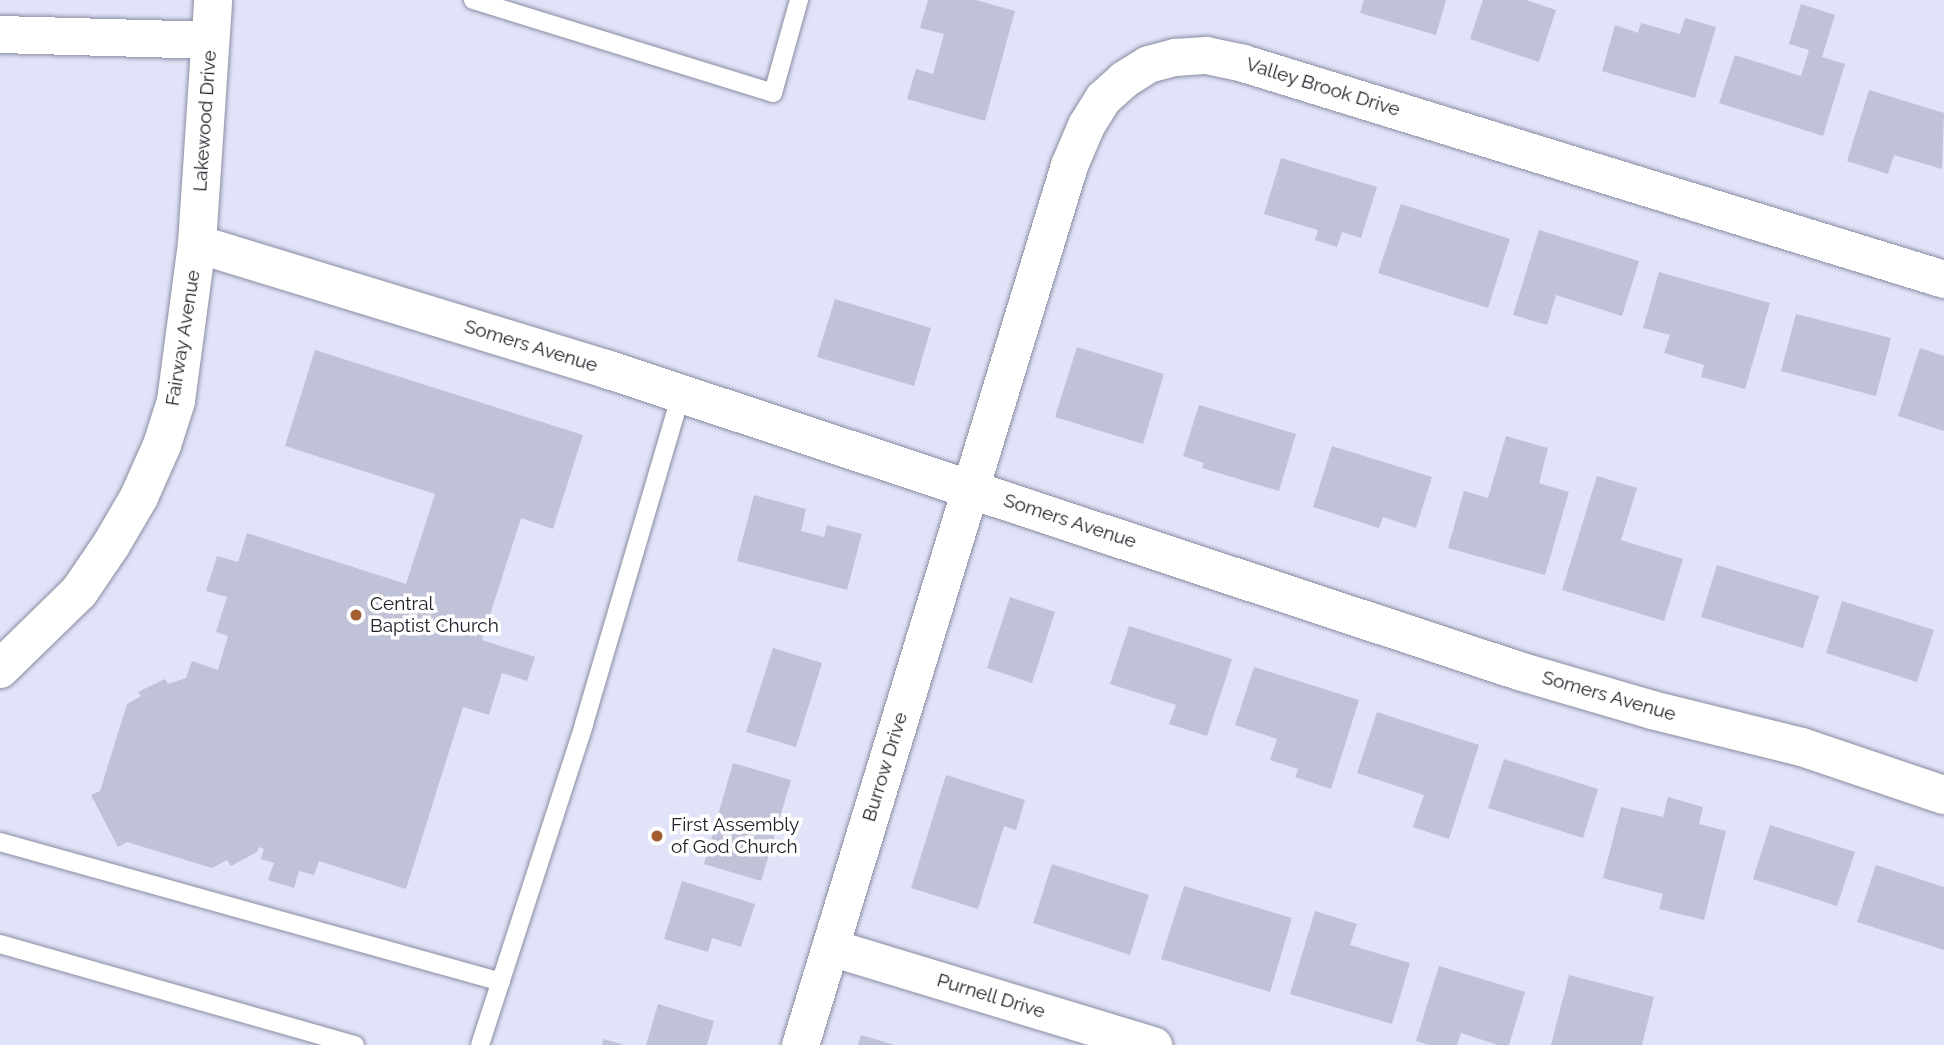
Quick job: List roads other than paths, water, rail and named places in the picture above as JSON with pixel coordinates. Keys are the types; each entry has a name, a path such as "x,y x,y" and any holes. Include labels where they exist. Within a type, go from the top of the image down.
{"street":[{"path":"210,40 213,0"},
{"name":"Lakewood Drive","path":"0,33 210,40 197,244"},
{"name":"Valley Brook Drive","path":"970,488 1069,165 1086,125 1103,98 1124,79 1148,64 1175,57 1206,55 1243,62 1944,279"},
{"name":"Somers Avenue","path":"197,244 681,394 1519,671 1652,710 1802,747 1944,795"},
{"name":"Fairway Avenue","path":"0,669 79,592 139,498 162,445 176,401 197,244"},
{"name":"Burrow Drive","path":"800,1045 970,488"},
{"name":"Purnell Drive","path":"830,947 1153,1045"}],"lane":[{"path":"473,0 773,93 799,0"},
{"path":"480,1045 584,724 681,394"},
{"path":"0,842 501,982"},
{"path":"0,944 355,1045"}],"place":[{"name":"Central Baptist Church","path":"356,615"},
{"name":"First Assembly of God Church","path":"657,836"}]}
